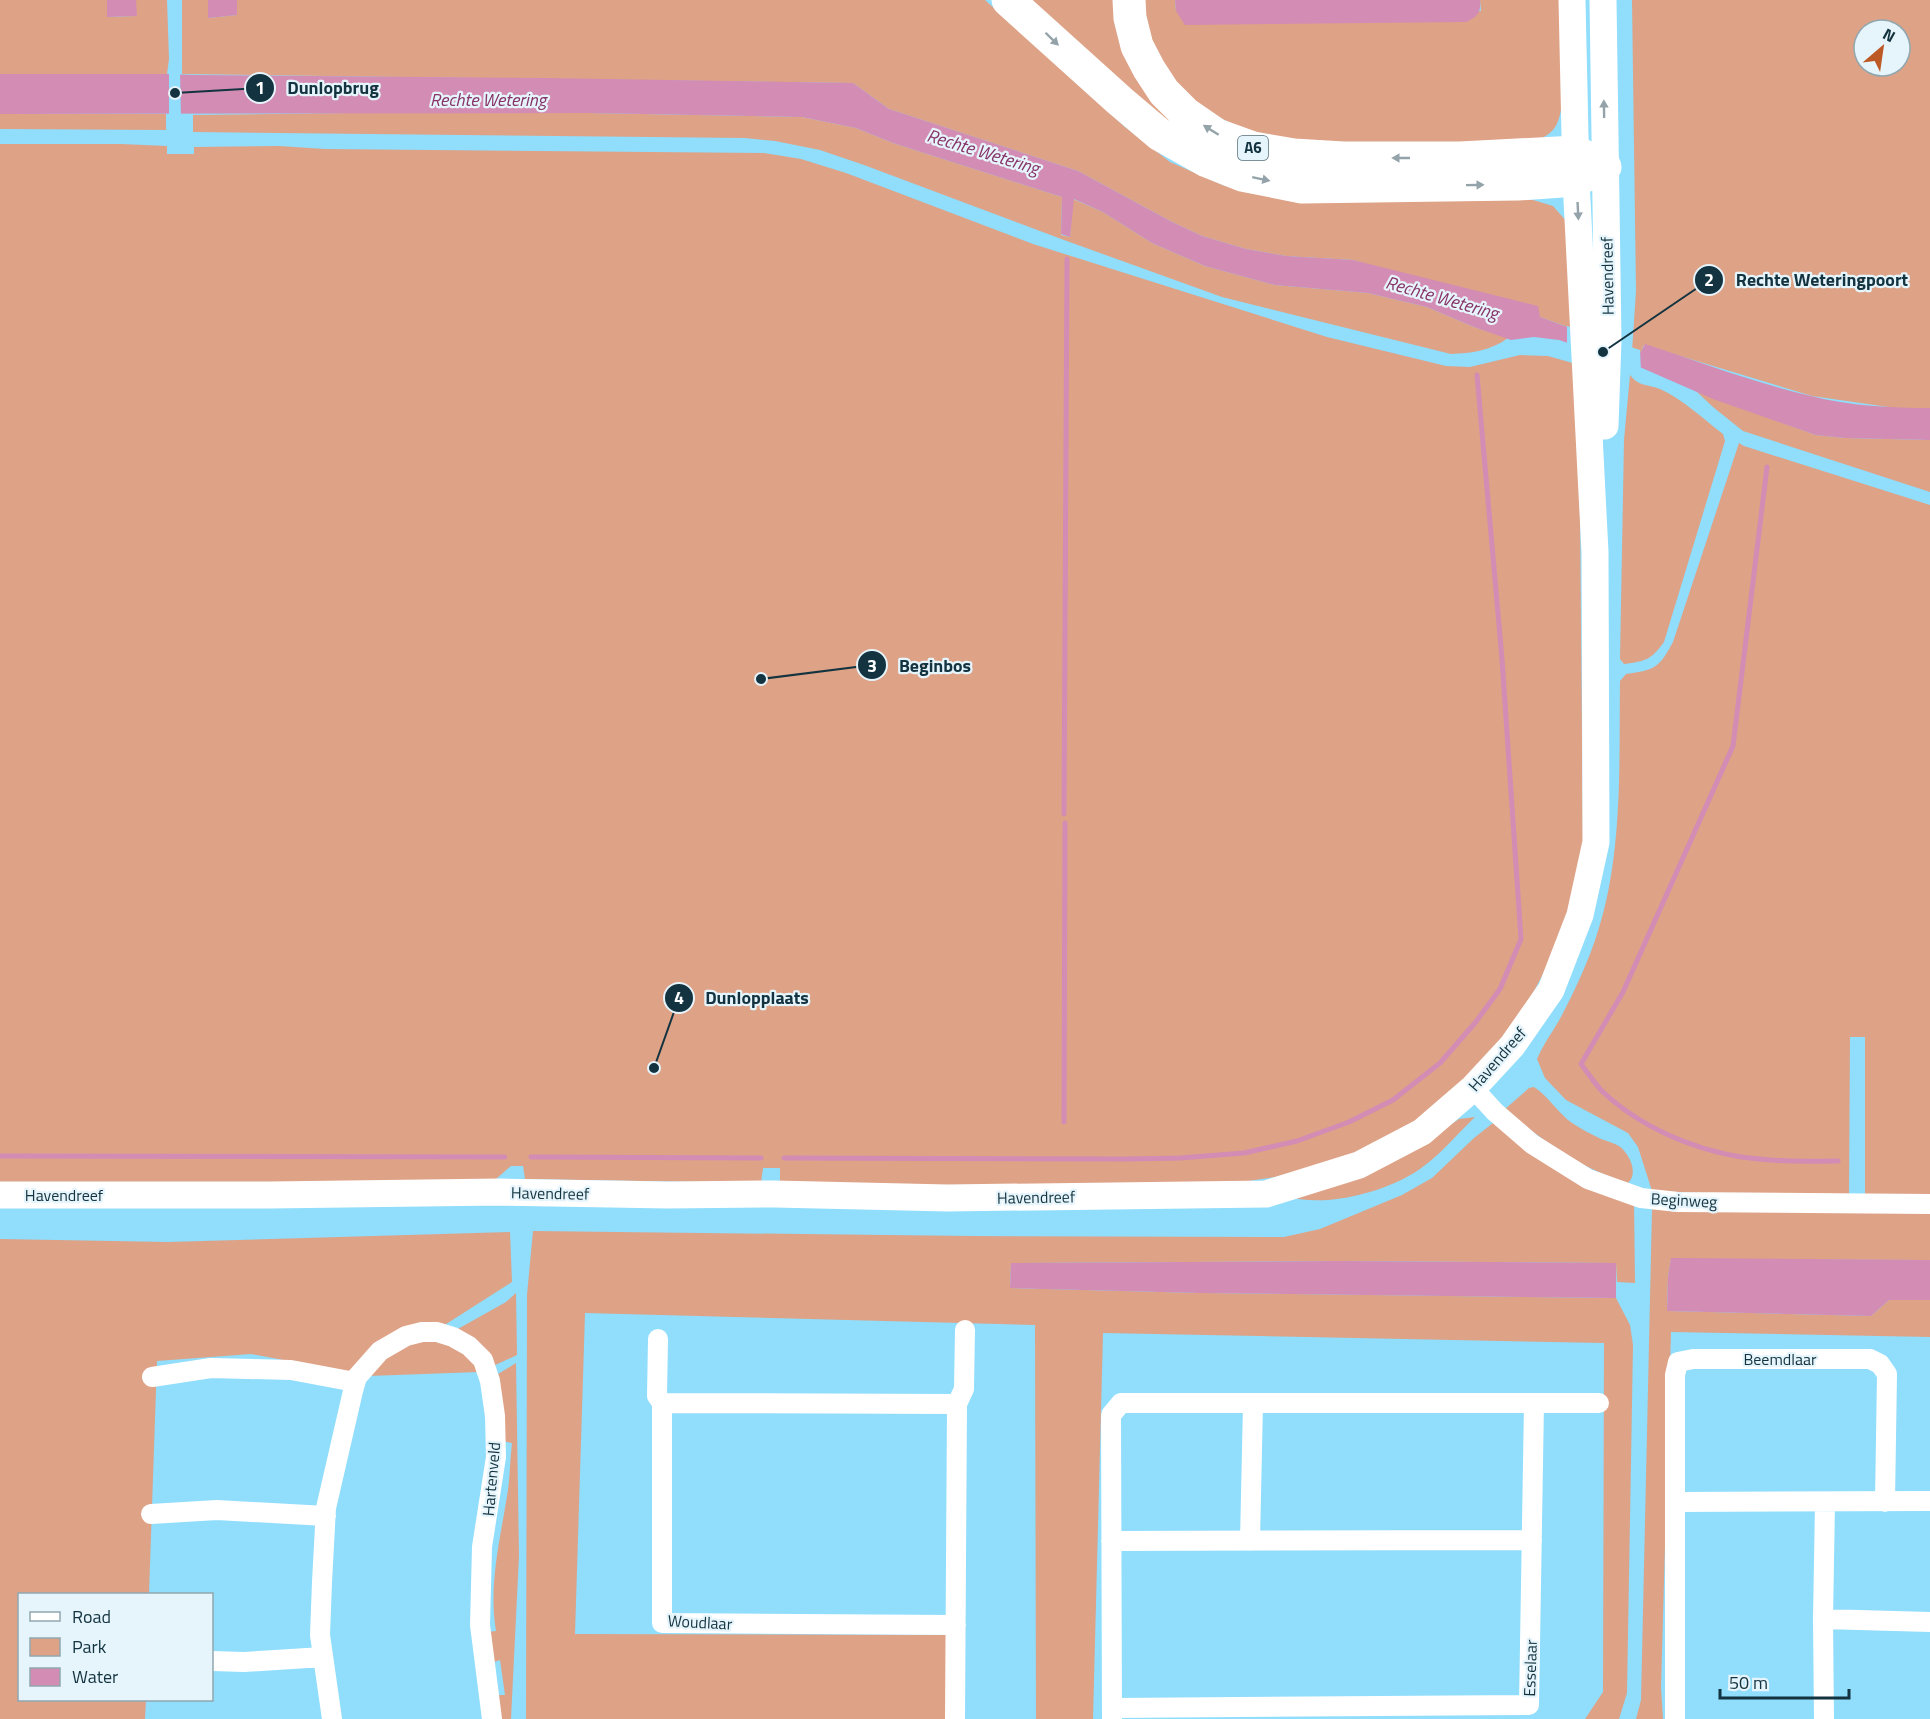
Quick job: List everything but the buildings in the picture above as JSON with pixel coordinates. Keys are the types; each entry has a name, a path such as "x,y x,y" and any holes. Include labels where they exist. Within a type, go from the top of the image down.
{"highway":[{"name":"A6","path":"1008,0 1159,134 1207,161 1242,175 1302,187 1518,184 1586,166"},
{"name":"A6","path":"1128,0 1137,46 1164,92 1185,113 1217,135 1253,148 1294,155 1344,158 1460,158 1586,166"}],"street":[{"name":"Havendreef","path":"0,1195 270,1196 500,1192 948,1198 1266,1194 1359,1165 1422,1132 1473,1088 1512,1046 1551,990 1580,915 1596,842 1594,552 1596,336 1586,166 1572,0"},
{"name":"Havendreef","path":"1586,166 1603,0"},
{"name":"Beginweg","path":"1473,1088 1495,1112 1532,1144 1588,1179 1641,1198 1678,1202 1930,1204"},
{"path":"955,1719 957,1404 964,1389 965,1330"},
{"name":"Hartenveld","path":"332,1719 320,1635 326,1516 355,1382 363,1369 381,1351 406,1336 422,1332 437,1332 453,1337 469,1346 483,1360 490,1381 495,1416 496,1457 482,1547 480,1625 492,1719"},
{"name":"Woudlaar","path":"658,1339 657,1396 663,1402 662,1623 956,1625"},
{"name":"Beemdlaar","path":"1675,1719 1675,1375 1678,1362 1693,1359 1870,1359 1880,1364 1887,1374 1885,1502"},
{"path":"152,1377 211,1368 291,1370 355,1382"},
{"path":"663,1402 957,1404"},
{"name":"Esselaar","path":"1534,1403 1529,1705 1112,1713 1111,1415 1121,1403 1599,1402"},
{"path":"1250,1541 1253,1404"},
{"path":"1675,1502 1930,1501"},
{"path":"1824,1719 1825,1503"},
{"path":"151,1514 217,1510 326,1516"},
{"path":"1111,1541 1532,1540"},
{"path":"1823,1620 1930,1622"},
{"path":"213,1661 255,1662 323,1657"}],"green space":[{"path":"0,0 107,0 108,17 136,16 136,0 167,0 169,59 167,74 0,74"},
{"path":"182,0 208,0 208,18 237,15 237,0 985,0 1125,127 1170,162 1225,186 1481,200 1533,200 1553,206 1567,222 1576,330 1353,260 1286,256 1246,249 1202,236 1078,171 889,109 853,83 182,74"},
{"path":"1017,0 1122,0 1181,118 1174,130"},
{"path":"1143,0 1175,0 1176,11 1481,11 1480,0 1560,0 1562,102 1559,119 1553,130 1543,138 1527,144 1316,141 1256,132 1228,122 1202,107 1179,85 1156,50"},
{"path":"1632,0 1930,0 1930,408 1895,408 1812,396 1644,345 1641,352 1632,351 1636,291"},
{"path":"588,113 802,117 856,128 893,143 1062,197 1061,235 1070,237 1073,199 1103,212 1152,243 1205,266 1275,285 1368,293 1427,307 1474,327 1508,338 1481,350 1451,354 1222,297 864,165 820,150 775,141 745,138 193,132 193,115"},
{"path":"0,114 166,114 166,130 0,129"},
{"path":"0,144 167,146 167,154 194,154 194,147 279,146 325,149 764,153 801,159 846,173 1033,244 1327,337 1446,366 1470,367 1520,355 1548,356 1576,364 1579,408 1583,844 1569,914 1559,944 1519,1019 1488,1059 1426,1115 1345,1159 1275,1177 1234,1183 780,1186 780,1168 763,1168 761,1183 525,1179 523,1166 511,1166 496,1179 419,1183 0,1184"},
{"path":"1630,375 1640,383 1660,389 1685,404 1723,434 1725,441 1664,642 1647,659 1624,664 1620,659 1624,440"},
{"path":"1697,392 1816,435 1930,440 1930,492 1743,431"},
{"path":"1739,443 1930,505 1930,1197 1865,1195 1865,1037 1850,1037 1849,1195 1754,1195 1652,1191 1638,1147 1628,1133 1566,1100 1545,1078 1537,1059 1582,974 1595,941 1606,901 1616,839 1620,681 1626,674 1644,671 1655,666 1673,642"},
{"path":"1534,1087 1572,1123 1623,1149 1633,1169 1628,1183 1594,1170 1563,1153 1505,1109 1529,1088"},
{"path":"1475,1117 1431,1161 1394,1183 1377,1190 1338,1199 1302,1199 1286,1196 1429,1140 1459,1119"},
{"path":"1493,1123 1634,1201 1635,1283 1617,1282 1616,1263 1338,1261 1011,1263 1010,1288 1200,1293 1616,1298 1630,1325 1633,1345 1627,1693 1619,1719 1585,1719 1603,1692 1604,1343 1103,1333 1093,1719 1036,1719 1035,1325 585,1313 575,1634 949,1635 948,1719 526,1719 527,1295 533,1231 1284,1237 1320,1229 1402,1195 1432,1178"},
{"path":"1656,1206 1930,1210 1930,1260 1671,1259 1667,1311 1871,1316 1889,1300 1930,1300 1930,1337 1671,1332 1661,1688 1663,1719 1636,1719 1641,1700 1652,1210"},
{"path":"510,1232 512,1282 443,1326 353,1373 251,1354 157,1361 149,1593 18,1593 18,1701 146,1701 145,1719 0,1719 0,1239 168,1242"},
{"path":"516,1293 517,1355 493,1366 456,1330 506,1302"},
{"path":"439,1340 463,1351 479,1372 368,1376 372,1367 406,1342"},
{"path":"516,1363 519,1556 511,1719 501,1719 498,1695 505,1695 500,1660 494,1662 487,1632 496,1631 494,1578 508,1490 512,1443 502,1441 498,1374"}],"water":[{"path":"107,0 136,0 137,16 107,17"},
{"path":"208,0 237,0 237,15 208,18"},
{"path":"1175,0 1480,0 1480,4 1478,14 1466,22 1185,25 1176,11"},
{"name":"Rechte Wetering","path":"0,74 853,83 889,109 1078,171 1202,236 1246,249 1286,256 1353,260 1538,306 1540,317 1632,351 1641,352 1645,344 1748,379 1811,396 1870,406 1930,408 1930,440 1816,435 1713,399 1642,368 1559,340 1534,337 1511,340 1427,307 1368,293 1275,285 1205,266 1152,243 1103,212 1074,199 1070,237 1061,234 1062,197 893,143 856,128 802,117 588,113 0,114"},
{"path":"1671,1258 1930,1260 1930,1300 1889,1300 1871,1316 1667,1311"},
{"path":"1338,1261 1616,1263 1616,1298 1200,1293 1010,1288 1011,1263"}],"pier":[{"path":"169,71 180,71 181,117 169,117"},
{"path":"1567,326 1640,350 1641,371 1567,347"}],"waterway":[{"path":"1064,814 1067,259"},
{"path":"784,1158 1127,1159 1244,1153 1297,1141 1349,1122 1393,1100 1440,1063 1475,1023 1500,989 1521,939 1502,659 1477,375"},
{"path":"1767,467 1733,746 1623,992 1581,1064 1600,1089 1620,1107 1639,1120 1681,1140 1725,1154 1748,1158 1838,1161"},
{"path":"1064,1122 1065,823"},
{"path":"0,1156 505,1157"},
{"path":"531,1157 761,1158"}],"place":[{"name":"Dunlopbrug","path":"175,93"},
{"name":"Rechte Weteringpoort","path":"1603,352"},
{"name":"Beginbos","path":"761,679"},
{"name":"Dunlopplaats","path":"654,1068"}]}
